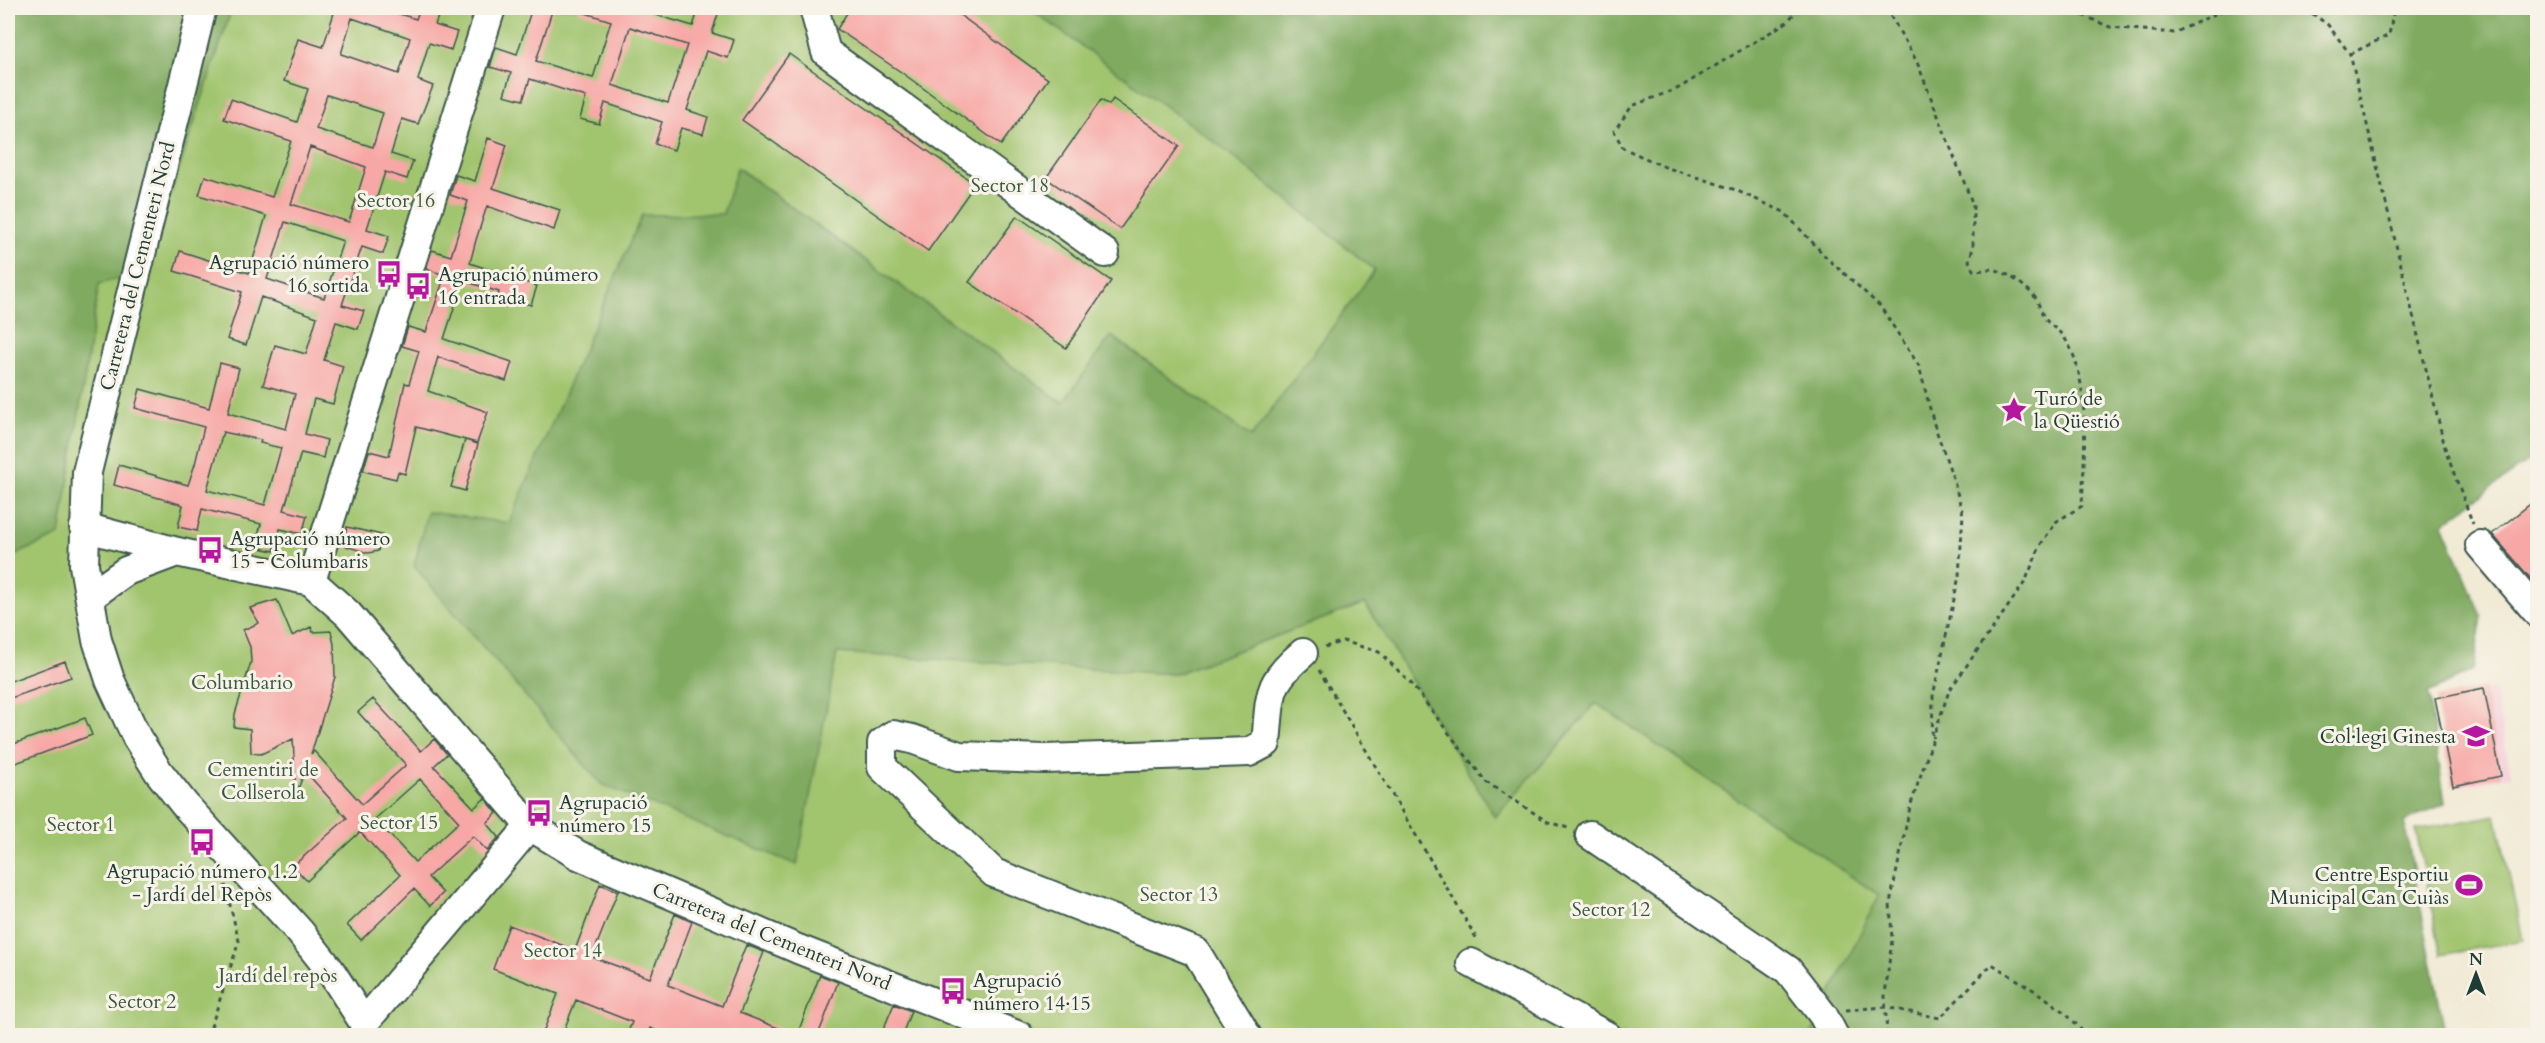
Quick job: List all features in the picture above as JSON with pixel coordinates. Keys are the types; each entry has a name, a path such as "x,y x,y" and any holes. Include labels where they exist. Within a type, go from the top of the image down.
{"street":[{"name":"Carretera del Cementeri Nord","path":"202,8 87,472 84,565 97,640 110,680 137,738 158,771 184,804 300,932 330,969 364,1029 530,826"},
{"path":"310,581 491,8"},
{"path":"814,8 826,52 1105,253"},
{"name":"Carretera del Cementeri Nord","path":"84,527 177,552 310,581 348,614 530,826 578,855 787,945 1019,1035"},
{"path":"2480,545 2538,613"},
{"path":"90,597 126,571 177,552"},
{"path":"1247,1035 1196,952 994,873 882,767 882,743 893,735 912,739 959,756 1045,759 1249,752 1266,743 1271,689 1283,670 1303,653"},
{"path":"1590,835 1788,969 1830,1028"},
{"path":"1471,963 1607,1035"}],"path":[{"path":"1799,8 1787,22 1679,88 1632,106 1614,131 1623,148 1665,167 1733,189 1784,212 1827,258 1880,306 1919,366 1934,424 1963,514 1959,576 1933,696 1932,742"},
{"path":"1886,8 1917,62 1973,205 1973,248 1969,261 1973,270 1982,272 1990,269 2001,273 2016,281 2035,297 2045,319 2063,336 2068,346 2078,367 2084,396 2082,506 2057,521 2041,544 2025,582 1950,691 1910,807 1890,903 1892,940 1886,995 1887,1035"},
{"path":"2066,8 2110,27 2174,33 2228,8"},
{"path":"2305,8 2328,25 2350,54 2446,452 2480,545"},
{"path":"2350,54 2389,35 2393,14 2389,8"},
{"path":"1471,963 1475,936 1323,674 1303,653 1343,641 1379,652 1410,682 1486,782 1548,822 1590,835"},
{"path":"208,1035 239,941 224,879"},
{"path":"1830,1028 1842,1010 1886,1007 1940,1017 1992,964 2058,1007 2078,1024 2086,1035"}],"shaded area":[{"name":"Col·legi Ginesta","path":"2494,689 2511,775 2459,787 2441,697"}],"green space":[{"path":"8,8 232,8 145,271 99,284 60,535 8,558"},
{"name":"Cementiri de Collserola","path":"232,8 1029,8 1216,143 1375,270 1251,437 1112,336 1063,403 738,168 723,214 642,215 509,523 427,512 837,653 1175,674 1365,603 1495,817 1596,703 1880,896 1811,1035 8,1035 10,991 8,968 8,558 60,535 99,284 145,271"},
{"path":"1029,8 2537,8 2537,472 2528,461 2443,524 2482,617 2473,670 2428,693 2445,803 2404,822 2444,1027 2448,1035 1811,1035 1879,895 1596,703 1495,817 1365,603 1175,674 837,653 797,865 601,784 414,566 427,512 509,523 642,215 723,214 737,168 1063,403 1111,336 1251,437 1375,270 1216,143"},
{"name":"Centre Esportiu Municipal Can Cuiàs","path":"2496,815 2523,940 2441,955 2416,830"}],"building":[{"path":"329,8 380,8 416,19 420,8 441,8 435,25 457,32 451,50 429,43 418,80 433,86 418,124 402,119 391,154 413,161 407,179 385,172 367,229 389,236 383,254 362,247 342,305 364,311 358,329 336,322 324,360 343,366 333,404 314,399 305,434 327,440 323,458 301,453 284,510 307,516 302,534 280,529 274,551 255,547 261,524 202,509 197,531 178,527 183,505 114,485 119,465 188,485 195,464 204,427 135,408 140,389 209,408 220,363 239,368 228,413 286,429 295,394 263,385 275,345 306,354 317,317 261,297 246,345 227,339 242,292 174,271 180,251 249,273 266,216 199,195 205,176 272,197 291,141 224,119 231,99 297,122 308,89 284,81 298,39 323,47 334,13 328,11","holes":["352,18 410,38 399,74 341,54","327,95 383,113 373,147 316,129","310,147 366,167 349,222 291,204","285,222 343,241 324,298 267,279","223,432 261,440 260,443 281,448 265,505 207,490"]},
{"path":"532,8 553,8 536,61 593,78 611,21 579,11 579,8 633,8 693,26 699,8 719,11 712,33 734,40 728,58 706,51 687,110 708,117 703,134 681,128 674,150 655,144 662,122 605,103 599,124 580,119 586,97 530,79 523,100 504,95 511,73 490,67 496,47 517,54","holes":["630,27 687,45 668,103 612,85"]},
{"path":"850,8 950,8 1048,79 1001,145 901,72 837,29"},
{"path":"789,54 975,184 928,251 742,120"},
{"path":"1113,99 1179,146 1120,229 1046,178 1101,100 1109,105"},
{"path":"488,138 507,145 493,188 560,210 554,230 487,206 470,263 537,286 531,305 464,281 444,339 512,362 506,381 438,357 428,391 488,412 477,443 416,427 405,474 398,472 396,479 363,471 369,451 389,456 405,383 409,384 419,351 402,346 408,327 426,332 445,275 426,269 432,250 451,256 468,201 450,195 456,175 475,181"},
{"path":"1017,216 1111,281 1066,348 969,282"},
{"path":"465,440 478,444 465,491 451,487"},
{"path":"2538,498 2538,587 2492,534"},
{"path":"347,527 382,535 378,551 368,553 342,545"},
{"path":"277,600 292,636 311,627 313,632 331,631 334,644 335,677 311,754 314,751 362,804 406,765 358,712 373,699 421,751 434,739 447,754 434,766 474,808 485,798 497,813 487,823 499,837 487,851 473,836 428,877 443,893 430,906 414,889 361,940 347,925 400,875 360,832 307,881 293,866 347,818 305,771 296,794 293,739 261,754 251,753 250,729 234,727 235,714 251,662 250,647 243,630 259,623 250,608","holes":["420,779 459,822 415,862 375,819"]},
{"path":"65,661 71,677 8,699 8,682"},
{"name":"Col·legi Ginesta","path":"2484,688 2501,776 2453,786 2435,698"},
{"path":"85,718 92,735 8,766 8,746"},
{"path":"600,884 618,891 592,957 650,978 675,914 692,922 668,985 722,1006 746,945 764,952 740,1013 796,1035 667,1035 650,1028 647,1035 627,1035 632,1022 576,1000 562,1035 542,1035 558,994 493,969 509,925 575,950"},
{"path":"820,975 838,982 824,1020 818,1035 797,1035"},
{"path":"894,1004 911,1011 902,1035 883,1030"}],"place":[{"name":"Agrupació número 16 sortida","path":"389,274"},
{"name":"Agrupació número 16 entrada","path":"418,286"},
{"name":"Turó de la Qüestió","path":"2014,410"},
{"name":"Agrupació número 15 - Columbaris","path":"210,550"},
{"name":"Col·legi Ginesta","path":"2476,736"},
{"name":"Agrupació número 15","path":"539,813"},
{"name":"Agrupació número 1.2 - Jardí del Repòs","path":"202,842"},
{"name":"Centre Esportiu Municipal Can Cuiàs","path":"2469,885"},
{"name":"Agrupació número 14·15","path":"953,991"}],"park label":[{"name":"Sector 18","path":"1010,185"},
{"name":"Sector 16","path":"396,200"},
{"name":"Columbario","path":"242,682"},
{"name":"Sector 15","path":"399,822"},
{"name":"Sector 1","path":"81,824"},
{"name":"Sector 13","path":"1179,894"},
{"name":"Sector 12","path":"1611,909"},
{"name":"Sector 14","path":"563,950"},
{"name":"Jardí del repòs","path":"278,975"},
{"name":"Sector 2","path":"142,1001"}]}
